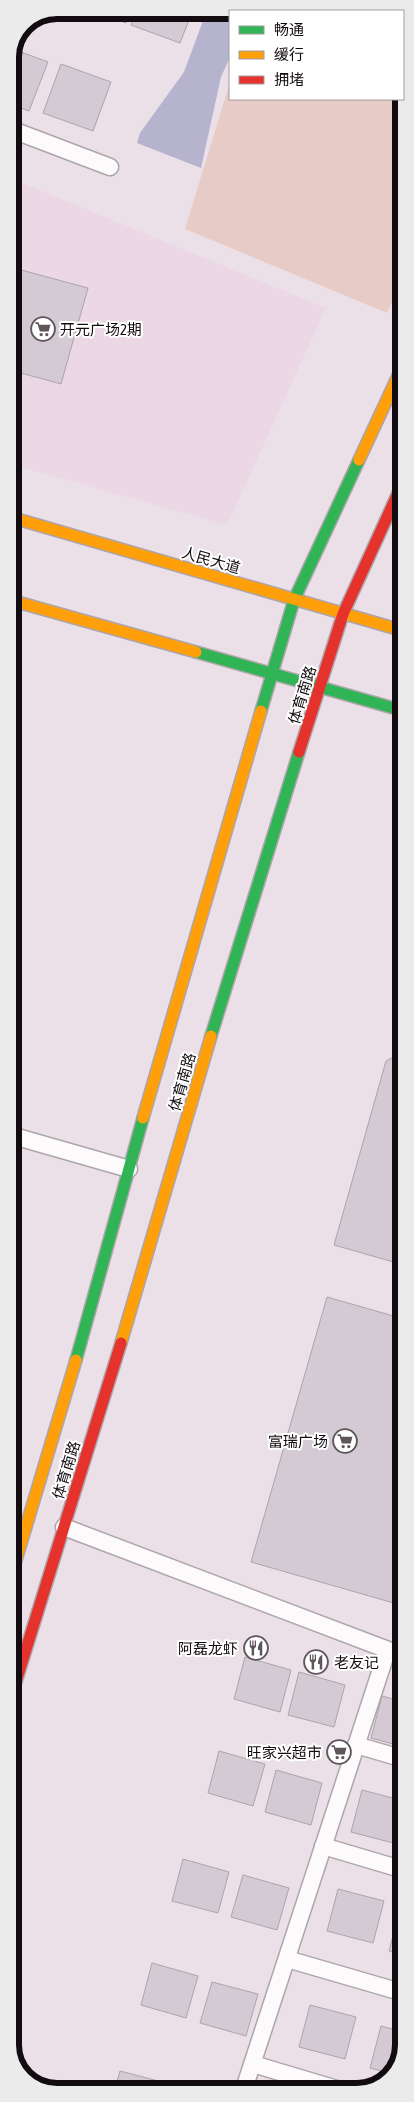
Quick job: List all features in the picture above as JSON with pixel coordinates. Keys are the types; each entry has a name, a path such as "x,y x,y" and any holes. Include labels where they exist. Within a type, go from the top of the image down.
{"main road":[{"name":"体育南路","path":"19,1550 82,1339 129,1169 294,600 395,382"},
{"name":"体育南路","path":"19,1672 235,955 343,614 395,500"},
{"name":"人民大道","path":"19,520 395,628"},
{"path":"19,603 395,708"}],"lane":[{"path":"19,132 110,167"},
{"path":"19,1138 129,1169"},
{"path":"64,1527 395,1653"},
{"path":"247,2083 387,1651"},
{"path":"356,1745 395,1756"},
{"path":"323,1846 395,1867"},
{"path":"287,1958 395,1990"},
{"path":"253,2064 317,2083"}],"shaded area":[{"path":"204,19 229,19 229,59 221,77 201,168 137,143 140,133 184,72"},
{"path":"229,85 229,100 395,100 395,295 387,313 185,229"},
{"path":"19,182 326,308 227,525 19,467"}],"building":[{"path":"115,19 128,19 126,23"},
{"path":"133,19 189,19 180,43 131,25"},
{"path":"19,51 48,62 29,111 19,107"},
{"path":"61,64 111,82 93,131 43,113"},
{"name":"开元广场2期","path":"19,269 88,288 61,384 19,372"},
{"path":"395,1056 395,1262 334,1245 386,1061"},
{"name":"富瑞广场","path":"327,1297 395,1316 395,1603 251,1562"},
{"path":"245,1657 291,1670 280,1712 234,1699"},
{"path":"299,1672 345,1685 334,1727 288,1715"},
{"path":"382,1696 395,1700 395,1745 371,1738"},
{"path":"219,1751 265,1764 253,1806 208,1793"},
{"path":"276,1770 322,1783 311,1825 265,1812"},
{"path":"362,1790 395,1799 395,1843 351,1832"},
{"path":"183,1859 229,1872 218,1913 172,1901"},
{"path":"243,1875 289,1888 277,1930 231,1917"},
{"path":"338,1889 384,1901 373,1943 327,1931"},
{"path":"395,1928 395,1953 389,1951"},
{"path":"152,1963 198,1976 186,2018 141,2005"},
{"path":"212,1982 258,1994 246,2036 200,2023"},
{"path":"310,2005 356,2017 345,2059 299,2047"},
{"path":"381,2026 395,2030 395,2053 390,2064 384,2072 370,2068"},
{"path":"120,2071 166,2083 117,2083"}],"traffic: fast":[{"path":"261,711 294,600 359,460"},
{"path":"196,652 395,708"},
{"path":"211,1036 299,752"},
{"path":"76,1360 143,1118"}],"traffic: slow":[{"path":"359,460 395,382"},
{"path":"19,520 395,628"},
{"path":"19,603 196,652"},
{"path":"143,1118 261,711"},
{"path":"121,1343 211,1036"},
{"path":"19,1550 76,1360"}],"traffic: jam":[{"path":"299,752 343,614 395,500"},
{"path":"19,1672 121,1343"}],"place":[{"name":"开元广场2期","path":"43,329"},
{"name":"富瑞广场","path":"345,1441"},
{"name":"阿磊龙虾","path":"256,1648"},
{"name":"老友记","path":"316,1662"},
{"name":"旺家兴超市","path":"339,1752"}]}
